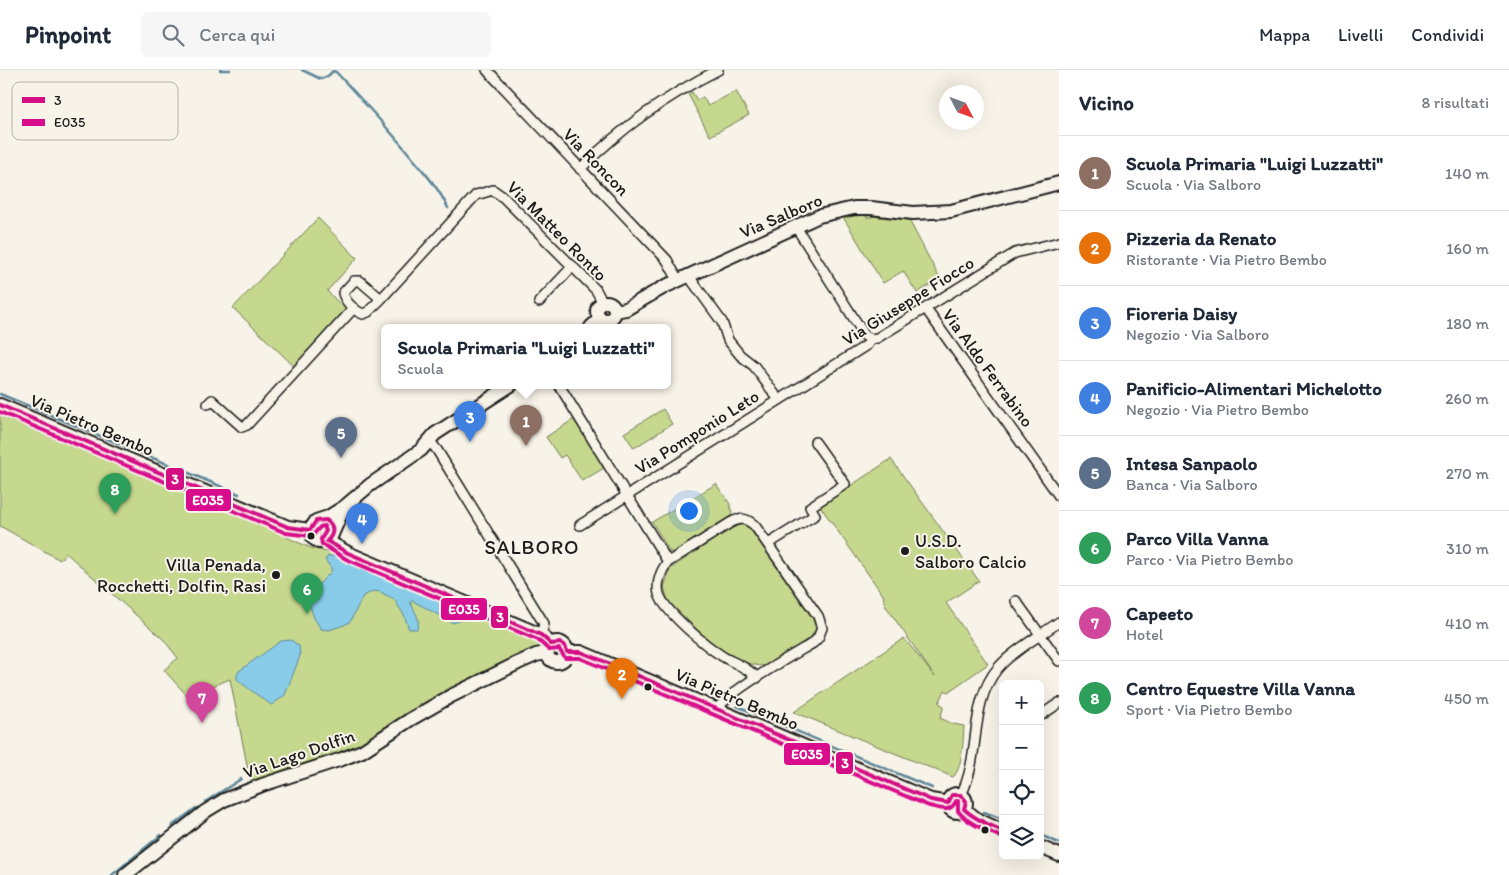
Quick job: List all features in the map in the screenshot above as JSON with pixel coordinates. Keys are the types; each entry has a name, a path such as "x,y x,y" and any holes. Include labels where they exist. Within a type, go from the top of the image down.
{"street":[{"name":"Via Roncon","path":"487,70 684,277"},
{"path":"580,169 604,145 665,99 685,86 718,70"},
{"name":"Via Salboro","path":"594,324 600,318 610,319 615,311 626,309 684,277 819,216 854,208 913,213 951,212 1059,183"},
{"name":"Via Matteo Ronto","path":"354,308 363,314 368,312 476,195 493,190 573,266 596,290 603,303"},
{"path":"796,227 865,336 871,339"},
{"name":"Via Giuseppe Fiocco","path":"779,400 867,345 871,339 877,338 1015,254 1059,242"},
{"path":"540,302 573,266"},
{"name":"Via Pomponio Leto","path":"580,525 779,400 754,366 740,355 728,340 722,322 693,282 684,277"},
{"path":"208,404 212,400 242,427 247,425 354,308 344,298 343,293 354,281 360,281 381,299"},
{"path":"600,318 598,310 603,303 611,304 615,311"},
{"name":"Via Aldo Ferrabino","path":"926,309 1059,496"},
{"path":"310,530 316,521 344,507 370,485 421,450 435,434 505,389"},
{"name":"Via Pomponio Leto","path":"562,389 668,562"},
{"name":"Via Pietro Bembo","path":"0,405 288,527 310,530 316,540 324,542 330,536 331,524 322,519"},
{"path":"429,440 543,622 546,644"},
{"path":"768,544 815,514 810,507 845,484 815,442"},
{"path":"330,536 344,507"},
{"path":"717,710 724,699 813,643 818,638 822,628 818,616 768,544 750,521 740,518 668,562 658,585 659,594 664,604 722,656 747,668 757,678"},
{"name":"Via Pietro Bembo","path":"330,536 348,553 546,644 551,661 557,663 565,658 567,652 581,652 931,800 948,803 952,811 959,812 964,809 978,820 999,829"},
{"path":"1016,601 1059,661"},
{"path":"961,795 970,772 981,696 988,681 1009,657 1059,622"},
{"name":"Via Lago Dolfin","path":"125,875 206,811 224,800 262,785 342,760 362,751 451,696 536,655 546,644"},
{"path":"1044,713 1059,703"},
{"path":"948,803 952,795 961,795"},
{"path":"961,795 966,801 964,809"},
{"path":"1044,849 1059,855"}],"green space":[{"path":"736,91 749,115 710,136 688,94 692,92 697,100 703,97 708,106"},
{"path":"866,215 866,217 909,220 940,279 917,293 903,271 883,283 843,217"},
{"path":"318,218 357,258 327,291 346,310 294,366 233,308"},
{"path":"663,409 672,424 634,448 624,433"},
{"path":"0,416 311,548 335,554 533,636 539,645 536,651 371,743 256,783 252,781 249,775 230,679 208,688 191,700 164,670 178,658 163,639 66,553 60,560 0,526"},
{"path":"574,419 604,468 582,481 565,455 560,458 546,437"},
{"path":"891,459 979,581 946,603 988,664 948,692 945,690 939,703 944,706 940,718 953,724 964,726 961,760 953,777 794,712 904,638 935,677 885,605 883,595 820,506"},
{"path":"716,484 730,504 731,516 674,552 670,552 652,522"},
{"path":"743,524 750,529 813,619 816,629 810,638 765,666 751,664 738,659 712,642 668,601 664,587 670,569 732,527"}],"water":[{"path":"328,556 334,556 470,614 468,618 453,623 413,601 410,602 417,616 418,625 417,629 409,629 404,615 394,599 374,591 363,596 350,622 329,630 321,629 314,618 308,600 319,584 331,572 331,568 325,560"},
{"path":"291,640 299,646 300,656 285,695 272,705 239,681 237,676 239,671 281,641"}],"waterway":[{"path":"220,70 230,70"},
{"path":"302,70 321,79 333,71 336,72 426,174 448,208"},
{"path":"0,394 239,494"},
{"path":"737,706 932,788"},
{"path":"205,802 241,779"},
{"path":"172,826 196,808"},
{"path":"984,812 999,818"},
{"path":"112,875 161,835"},
{"path":"1044,837 1059,843"}],"transit line":[{"name":"3","path":"0,405 288,527 310,530 316,521 326,520 332,527 331,536 327,541 348,553 541,635 551,644 560,643 565,646 567,652 581,652 601,660 931,800 948,803 952,795 961,795 966,801 964,809 968,813 999,829"},
{"name":"E035","path":"0,412 286,533 311,536 320,527 324,526 326,531 321,539 322,544 346,559 538,640 549,650 559,649 565,658 580,658 929,806 948,809 958,801 958,811 962,816 999,836"}],"place":[{"name":"Fioreria Daisy","path":"470,442"},
{"name":"Scuola Primaria \"Luigi Luzzatti\"","path":"526,446"},
{"name":"Intesa Sanpaolo","path":"341,458"},
{"name":"Centro Equestre Villa Vanna","path":"115,514"},
{"name":"Panificio-Alimentari Michelotto","path":"362,544"},
{"name":"U.S.D. Salboro Calcio","path":"905,551"},
{"name":"Villa Penada, Rocchetti, Dolfin, Rasi","path":"276,575"},
{"name":"Parco Villa Vanna","path":"307,614"},
{"name":"Pizzeria da Renato","path":"622,699"},
{"name":"Capeeto","path":"202,723"}],"district":[{"name":"SALBORO","path":"532,547"}]}
